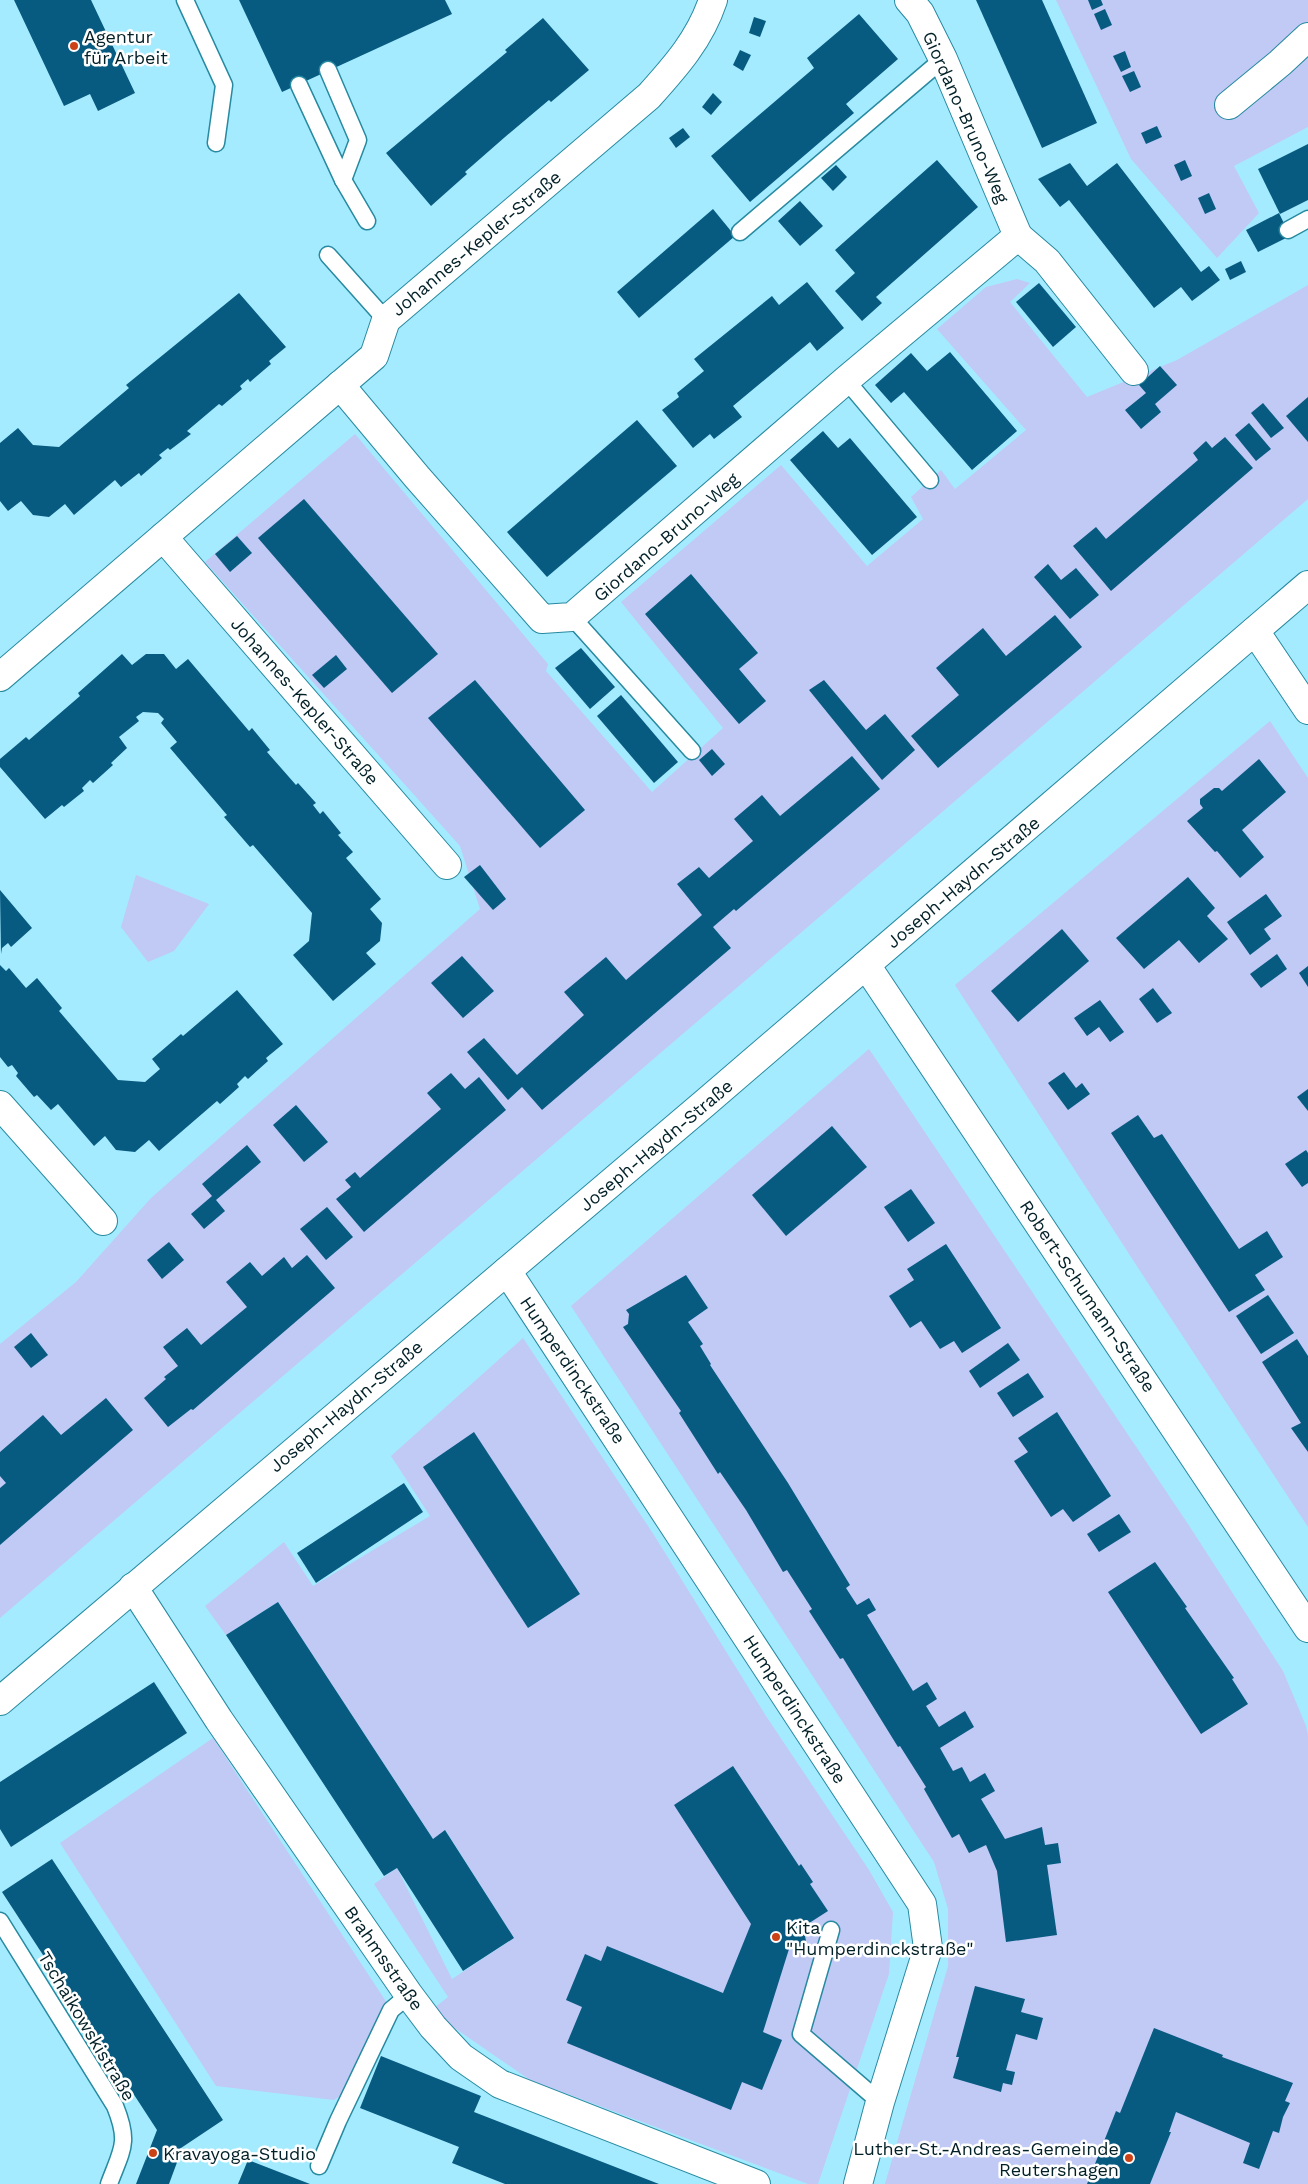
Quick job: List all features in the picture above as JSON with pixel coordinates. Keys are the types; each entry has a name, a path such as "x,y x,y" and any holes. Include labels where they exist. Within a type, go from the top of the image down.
{"street":[{"name":"Johannes-Kepler-Straße","path":"0,677 374,356 386,320 649,96 686,54 708,14 713,0"},
{"name":"Giordano-Bruno-Weg","path":"909,0 920,13 943,60 1018,236 1047,262 1134,371"},
{"path":"1229,105 1308,37"},
{"name":"Giordano-Bruno-Weg","path":"572,617 846,380 1018,236"},
{"path":"340,385 417,477 542,619 572,617"},
{"name":"Johannes-Kepler-Straße","path":"163,537 447,865"},
{"name":"Joseph-Haydn-Straße","path":"3,1691 133,1587 507,1272 1308,585"},
{"path":"1255,631 1308,710"},
{"name":"Robert-Schumann-Straße","path":"866,965 1308,1628"},
{"path":"0,1105 103,1221"},
{"name":"Humperdinckstraße","path":"507,1272 922,1904 928,1948 880,2102 858,2184"},
{"name":"Brahmsstraße","path":"133,1587 219,1720 408,1995 433,2027 461,2057 500,2084 756,2184"}],"lane":[{"path":"185,0 224,85 216,143"},
{"path":"740,232 943,60"},
{"path":"328,70 358,140 343,180"},
{"path":"299,85 343,180 367,221"},
{"path":"1288,230 1308,219"},
{"path":"328,255 386,320"},
{"path":"846,380 930,480"},
{"path":"572,617 692,751"},
{"name":"Tschaikowskistraße","path":"0,1922 115,2106 122,2125 124,2143 109,2184"},
{"path":"831,1930 801,2034 880,2102"},
{"path":"319,2166 338,2120 391,2010 408,1995"}],"shaded area":[{"path":"1056,0 1308,0 1308,127 1234,166 1259,213 1217,258 1131,159"},
{"path":"1017,279 1030,283 1010,302 1087,397 1177,360 1308,285 1308,499 0,1618 0,1344 76,1282 151,1198 480,909 460,846 205,562 355,434 548,664 546,671 652,792 723,728 621,602 781,465 867,566 923,519 911,497 941,470 955,489 1026,430 937,329 986,287"},
{"path":"1270,721 1308,778 1308,1527 955,985"},
{"path":"136,875 209,904 174,951 148,962 121,927"},
{"path":"869,1049 1188,1524 1283,1671 1306,1726 1308,1735 1308,2184 885,2184 948,1966 948,1909 934,1862 571,1306"},
{"path":"523,1338 654,1535 766,1716 869,1870 893,1912 889,1974 818,2184 808,2184 530,2080 430,2011 448,1997 374,1884 397,1868 452,1979 514,1938 446,1831 433,1839 278,1602 226,1635 205,1606 284,1542 313,1586 430,1516 391,1456"},
{"path":"213,1738 387,2003 345,2093 334,2100 216,2086 60,1843"}],"building":[{"name":"Agentur für Arbeit","path":"14,0 91,0 135,93 98,111 90,94 64,106"},
{"path":"239,0 445,0 452,14 282,92"},
{"path":"976,0 1042,0 1097,123 1042,148"},
{"path":"1088,0 1101,0 1103,5 1092,10"},
{"path":"1105,9 1112,25 1101,30 1094,14"},
{"path":"859,14 898,59 846,104 854,113 750,202 711,156 814,68 807,58"},
{"path":"754,17 766,21 760,37 749,33"},
{"path":"543,18 589,70 505,137 465,172 467,174 431,206 386,153 507,52 505,50"},
{"path":"740,50 751,55 743,71 733,65"},
{"path":"1125,51 1131,67 1121,72 1113,56"},
{"path":"1134,71 1141,87 1130,92 1122,76"},
{"path":"713,93 722,102 711,115 702,107"},
{"path":"1157,126 1162,137 1146,144 1141,133"},
{"path":"683,128 690,137 676,148 669,138"},
{"path":"1308,144 1308,200 1280,214 1258,169"},
{"path":"937,160 978,207 876,297 882,303 862,321 835,291 855,273 835,250"},
{"path":"1185,160 1192,176 1181,181 1174,165"},
{"path":"1070,163 1087,186 1117,163 1201,272 1209,266 1220,280 1192,301 1181,287 1154,308 1069,200 1060,207 1038,179"},
{"path":"836,165 847,177 833,191 821,178"},
{"path":"1209,193 1216,209 1205,214 1198,198"},
{"path":"800,201 823,226 800,246 778,221"},
{"path":"713,209 735,236 639,318 617,292"},
{"path":"1279,213 1290,236 1258,252 1246,230"},
{"path":"1241,261 1246,272 1230,280 1225,269"},
{"path":"807,282 844,328 817,351 810,342 733,406 742,417 714,439 710,434 693,448 662,410 679,397 677,393 704,371 694,359 772,296 779,305"},
{"path":"1039,283 1076,327 1053,347 1016,302"},
{"path":"239,293 286,347 269,361 271,364 250,382 248,379 240,386 242,389 222,406 219,404 187,431 191,434 170,450 168,448 159,455 162,458 141,476 139,473 121,487 115,480 74,515 65,504 49,517 33,515 21,501 8,511 0,501 0,443 18,428 33,445 59,447 129,388 126,385"},
{"path":"950,352 1017,431 972,470 904,392 891,403 875,385 911,353 927,371"},
{"path":"1160,366 1177,385 1155,404 1161,412 1141,429 1125,410 1146,393 1139,385"},
{"path":"1308,397 1308,442 1286,416"},
{"path":"1263,403 1284,428 1271,438 1251,413"},
{"path":"637,420 677,466 547,577 507,532"},
{"path":"1249,423 1271,449 1256,461 1235,435"},
{"path":"823,431 838,448 850,438 917,517 872,555 790,460"},
{"path":"1225,437 1253,468 1111,591 1073,546 1096,527 1106,539 1198,460 1193,453 1206,441 1212,448"},
{"path":"304,499 438,654 392,693 258,538"},
{"path":"237,536 252,553 230,572 215,554"},
{"path":"1048,564 1061,580 1076,568 1099,595 1070,619 1034,577"},
{"path":"691,574 758,653 739,669 766,701 739,724 645,614"},
{"path":"1055,615 1082,647 938,768 911,736 959,695 936,668 983,628 1006,656"},
{"path":"581,648 615,687 590,709 555,668"},
{"path":"122,654 132,665 146,654 164,654 176,669 188,659 249,731 252,728 270,750 267,752 296,785 298,783 316,803 313,805 320,814 323,811 341,833 338,835 353,852 346,858 381,899 370,909 382,923 380,941 366,953 376,964 333,1001 293,955 309,941 312,913 253,845 250,847 224,817 227,815 170,748 177,742 161,723 164,719 158,713 143,712 136,717 139,721 119,737 127,748 111,763 113,765 93,783 90,780 82,788 84,791 45,819 0,767 0,759 26,737 29,740 80,696 78,693"},
{"path":"336,655 347,669 324,688 312,675"},
{"path":"475,680 585,810 540,848 428,718"},
{"path":"824,680 866,730 885,714 915,750 882,780 809,690"},
{"path":"621,695 678,762 654,783 597,716"},
{"path":"712,749 725,764 712,776 699,760"},
{"path":"852,756 880,789 736,911 734,909 713,927 731,948 542,1110 522,1087 508,1100 467,1052 484,1038 517,1075 584,1015 564,992 606,957 626,980 702,915 677,884 699,867 709,878 753,841 734,819 762,795 780,816"},
{"path":"1259,759 1286,792 1242,830 1264,857 1240,878 1217,851 1215,852 1187,821 1203,808 1200,804 1200,799 1214,788 1219,788 1222,791"},
{"path":"480,865 506,899 493,910 464,877"},
{"path":"1188,877 1215,908 1207,916 1228,939 1199,963 1179,940 1144,969 1116,938"},
{"path":"0,890 32,928 11,947 8,943 2,948 1,954"},
{"path":"1266,894 1282,916 1264,929 1271,939 1250,955 1227,922"},
{"path":"1062,929 1089,961 1018,1022 991,991"},
{"path":"1277,954 1287,969 1261,988 1250,974"},
{"path":"462,956 494,991 463,1018 431,983"},
{"path":"0,965 6,971 9,968 26,988 37,978 62,1008 59,1011 118,1080 145,1082 160,1069 152,1059 181,1034 183,1036 237,990 283,1044 266,1058 268,1061 248,1079 245,1076 237,1084 239,1087 220,1104 217,1101 159,1151 149,1140 135,1152 116,1150 105,1136 94,1146 58,1104 51,1110 37,1095 34,1097 16,1076 18,1073 12,1065 8,1067 0,1057"},
{"path":"1308,966 1308,987 1299,973"},
{"path":"1153,988 1172,1013 1157,1023 1139,999"},
{"path":"1100,1000 1124,1032 1110,1042 1099,1027 1087,1036 1074,1018"},
{"path":"1064,1072 1076,1088 1082,1083 1090,1094 1068,1110 1048,1083"},
{"path":"451,1073 465,1089 479,1077 506,1110 364,1232 336,1199 351,1187 345,1180 355,1172 360,1178 441,1109 427,1093"},
{"path":"1308,1089 1308,1111 1297,1097"},
{"path":"296,1105 328,1142 304,1162 273,1125"},
{"path":"1138,1115 1154,1138 1162,1134 1239,1249 1267,1231 1283,1257 1255,1275 1265,1290 1229,1312 1111,1133"},
{"path":"832,1126 867,1167 786,1236 752,1195"},
{"path":"247,1145 261,1162 216,1200 225,1211 204,1229 191,1214 212,1196 202,1184"},
{"path":"1306,1150 1308,1153 1308,1183 1302,1187 1285,1164"},
{"path":"911,1189 935,1223 908,1242 884,1207"},
{"path":"327,1207 353,1237 326,1260 300,1229"},
{"path":"169,1242 184,1260 162,1279 147,1260"},
{"path":"946,1244 1001,1328 962,1353 954,1341 940,1349 921,1321 910,1328 889,1296 914,1280 907,1269"},
{"path":"307,1255 335,1288 193,1410 191,1409 168,1427 144,1398 166,1379 164,1377 178,1366 163,1347 187,1328 201,1345 247,1307 226,1282 250,1262 262,1276 284,1257 292,1268"},
{"path":"686,1275 708,1308 688,1322 703,1344 700,1346 710,1365 788,1483 850,1585 846,1588 857,1605 869,1598 876,1610 867,1615 913,1691 927,1682 937,1699 926,1706 939,1727 965,1711 974,1727 940,1748 953,1771 962,1767 970,1782 985,1773 995,1791 981,1799 1005,1839 1042,1827 1045,1845 1058,1843 1061,1863 1047,1865 1057,1935 1006,1942 997,1871 986,1845 969,1853 959,1834 952,1838 924,1789 926,1787 900,1746 898,1747 843,1658 840,1659 809,1611 812,1609 787,1570 783,1572 746,1510 720,1472 718,1474 679,1413 681,1411 623,1327 628,1324 629,1314 626,1310"},
{"path":"1268,1295 1294,1333 1261,1354 1236,1316"},
{"path":"31,1333 48,1355 31,1368 14,1347"},
{"path":"1297,1339 1308,1356 1308,1452 1291,1428 1301,1423 1262,1362"},
{"path":"1008,1343 1020,1360 980,1388 969,1371"},
{"path":"1028,1373 1044,1397 1013,1417 997,1393"},
{"path":"106,1398 133,1430 0,1545 0,1488 6,1483 0,1476 0,1452 43,1415 61,1435"},
{"path":"1057,1412 1111,1496 1073,1522 1063,1509 1051,1517 1014,1461 1028,1452 1018,1438"},
{"path":"474,1432 580,1594 528,1628 423,1467"},
{"path":"404,1483 423,1512 316,1583 297,1553"},
{"path":"1119,1514 1131,1532 1099,1552 1087,1534"},
{"path":"1155,1562 1234,1678 1232,1679 1248,1704 1201,1734 1108,1592"},
{"path":"278,1602 433,1839 445,1830 514,1938 463,1971 397,1868 384,1876 226,1635"},
{"path":"154,1682 187,1733 11,1847 0,1829 0,1782"},
{"name":"Kita \"Humperdinckstraße\"","path":"733,1766 799,1866 801,1864 813,1882 810,1884 828,1911 803,1927 808,1950 789,1949 763,2032 782,2040 762,2090 742,2082 731,2110 567,2043 582,2007 566,2000 585,1954 601,1961 607,1946 723,1993 751,1924 674,1805"},
{"path":"52,1859 223,2120 175,2152 179,2157 169,2184 136,2184 157,2130 2,1892"},
{"path":"975,1986 1025,1999 1021,2012 1043,2018 1037,2040 1016,2034 1006,2070 1015,2072 1012,2085 1003,2083 1001,2092 953,2078 959,2057 956,2057"},
{"path":"1154,2028 1223,2055 1222,2057 1293,2083 1285,2101 1290,2103 1283,2117 1279,2133 1273,2131 1259,2169 1243,2163 1250,2143 1176,2112 1169,2132 1171,2132 1150,2184 1087,2184 1116,2111 1120,2113"},
{"path":"381,2056 481,2096 474,2112 659,2184 505,2184 452,2163 459,2147 360,2108"},
{"path":"248,2160 310,2184 238,2184"}],"place":[{"name":"Agentur für Arbeit","path":"74,46"},
{"name":"Kita \"Humperdinckstraße\"","path":"776,1937"},
{"name":"Kravayoga-Studio","path":"153,2153"},
{"name":"Luther-St.-Andreas-Gemeinde Reutershagen","path":"1129,2158"}]}
